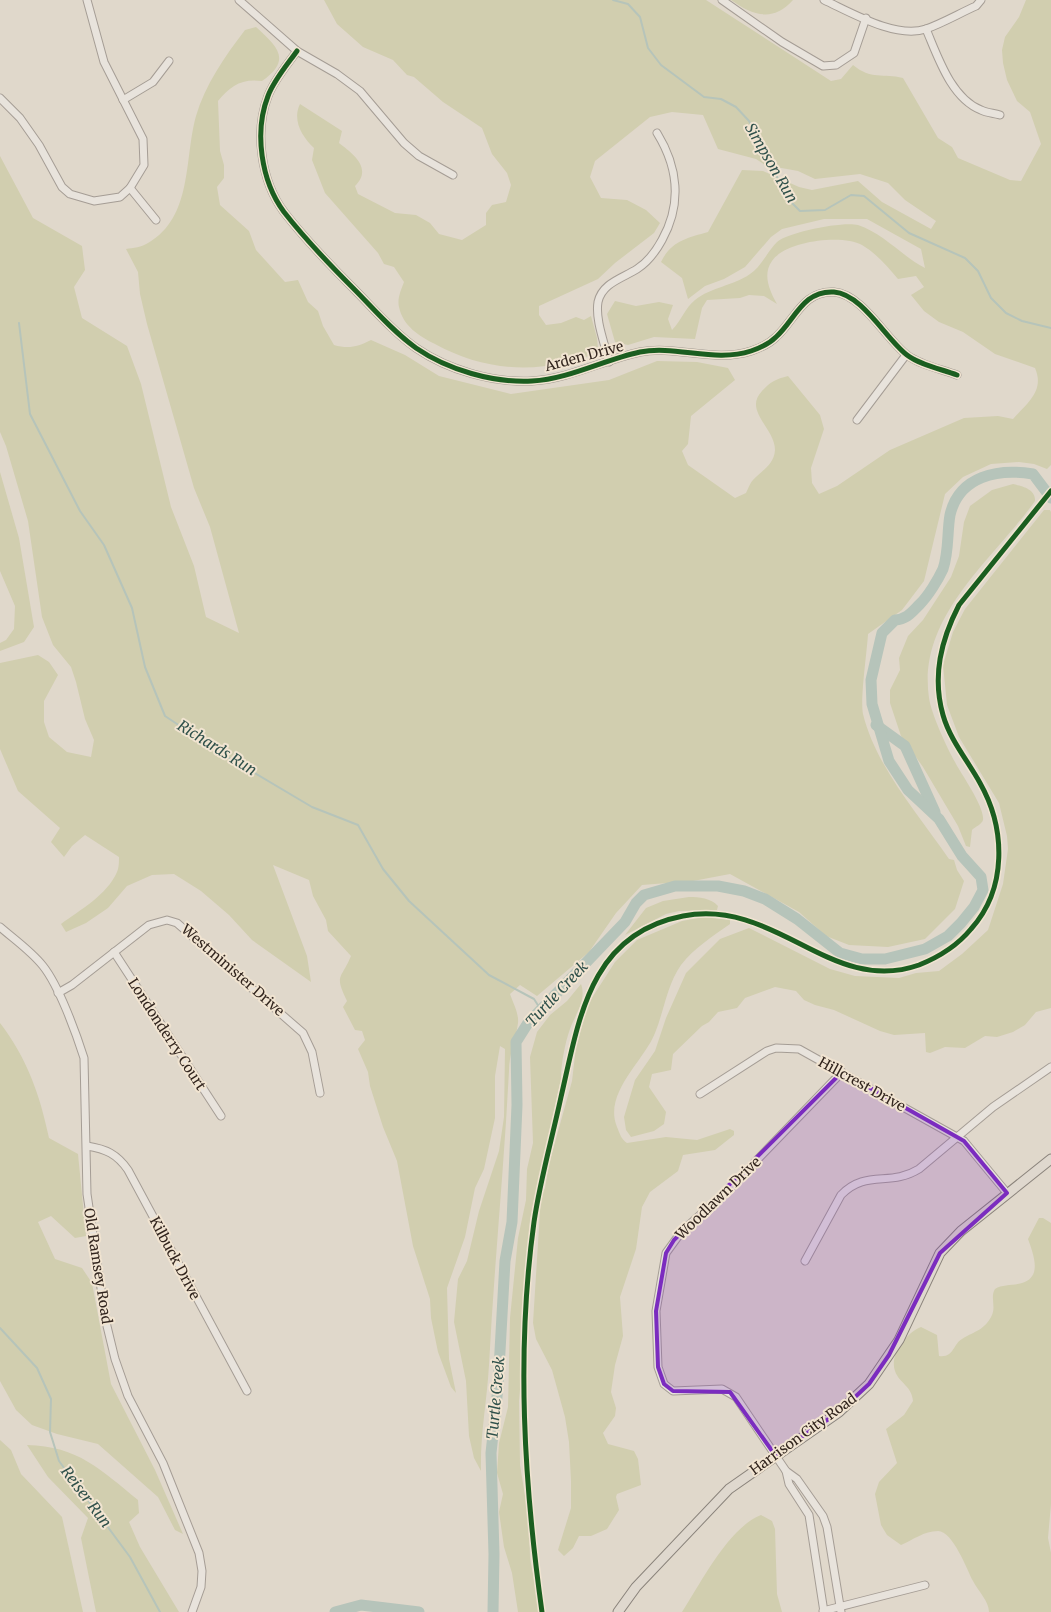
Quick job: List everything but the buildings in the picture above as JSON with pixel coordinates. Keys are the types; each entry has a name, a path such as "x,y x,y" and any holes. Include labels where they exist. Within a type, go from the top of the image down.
{"main road":[{"name":"Harrison City Road","path":"618,1612 636,1587 715,1502 746,1474 839,1412 869,1384 899,1340 940,1252 961,1230 1051,1159"}],"street":[{"path":"0,98 20,118 39,145 62,187 70,194 94,201 120,196 130,188 144,165 143,139 104,62 87,0"},
{"path":"239,0 297,51 337,74 360,91 404,143 419,156 453,175"},
{"path":"722,0 782,42 823,66 836,65 854,53 866,18"},
{"path":"824,0 903,32 926,29 976,6 981,0"},
{"path":"926,29 951,80 965,100 981,110 1000,115"},
{"name":"Arden Drive","path":"297,51 268,94 261,118 261,146 264,168 282,210 321,257 371,309 416,348 442,363 476,374 501,379 532,381 571,374 639,352 657,350 732,356 769,343 777,336 801,305 814,295 824,292 838,292 854,302 906,354 956,375"},
{"path":"123,100 153,82 169,60"},
{"path":"609,362 598,312 598,301 609,284 639,268 654,253 669,227 677,198 674,170 666,147 657,133"},
{"path":"130,188 156,220"},
{"path":"857,420 906,354"},
{"name":"Westminister Drive","path":"58,994 149,925 168,920 177,923 303,1033 312,1052 320,1093"},
{"name":"Old Ramsey Road","path":"0,927 40,963 58,994 84,1058 87,1194 106,1322 115,1359 128,1396 163,1463 199,1553 202,1572 201,1587 192,1612"},
{"name":"Londonderry Court","path":"114,952 221,1116"},
{"name":"Hillcrest Drive","path":"700,1094 767,1051 776,1048 799,1049 964,1141 1007,1193"},
{"path":"805,1261 841,1195 847,1188 862,1180 907,1177 993,1107 1051,1067"},
{"name":"Woodlawn Drive","path":"775,1455 741,1404 730,1392 712,1389 673,1391 664,1384 658,1367 657,1320 662,1275 666,1253 674,1240 736,1182 842,1072"},
{"name":"Kilbuck Drive","path":"87,1146 112,1153 121,1159 246,1391"},
{"path":"775,1455 786,1471 790,1484 809,1515 823,1612 925,1585"},
{"path":"786,1471 797,1479 824,1516 840,1609"}],"highlighted area":[{"path":"842,1072 964,1141 1007,1193 940,1253 889,1355 869,1384 839,1412 775,1455 730,1392 673,1391 664,1384 658,1367 656,1311 666,1253 674,1240"}],"shaded area":[{"path":"324,0 706,0 831,81 841,79 853,65 866,73 903,78 938,138 952,147 958,158 1010,180 1021,181 1041,144 1030,112 1017,101 1007,80 1002,50 1005,37 1019,17 1026,0 1051,0 1051,465 1047,469 1034,464 1019,462 991,464 963,477 945,494 924,581 902,610 868,634 862,707 869,734 888,772 900,790 949,859 954,860 957,870 964,881 955,909 925,939 888,947 849,945 826,936 799,912 730,874 693,881 642,885 616,913 589,952 537,996 520,985 510,994 517,1012 518,1023 509,1065 481,1471 474,1458 469,1436 466,1381 454,1322 458,1279 467,1261 479,1211 499,1151 504,1117 505,1049 500,1046 495,1076 495,1118 484,1169 475,1188 465,1237 447,1288 449,1359 456,1393 451,1387 438,1352 431,1318 430,1299 413,1246 397,1161 383,1127 370,1086 368,1072 358,1049 365,1040 362,1031 355,1030 343,1007 347,1001 341,986 340,977 351,956 328,931 326,920 313,896 309,880 273,865 307,956 311,982 252,940 229,915 201,891 174,874 152,875 127,886 108,908 86,923 66,932 61,924 107,888 118,870 119,857 85,835 72,846 64,857 51,842 60,828 18,791 0,749 0,663 38,655 49,662 58,675 44,701 44,722 49,737 67,752 91,757 94,740 85,719 71,667 53,645 42,617 28,521 6,446 0,432 0,156 33,218 82,246 85,270 74,287 82,318 127,346 141,384 171,507 194,566 206,617 239,633 210,527 194,488 147,324 140,294 138,272 126,249 148,243 162,232 173,218 180,203 192,133 200,104 216,71 245,30 256,27 275,47 279,60 277,67 262,81 255,80 237,84 218,101 220,151 224,165 224,178 217,187 220,205 249,231 256,250 285,282 298,280 308,302 318,311 323,326 334,345 353,347 371,340 405,355 439,376 511,394 609,380 657,361 697,362 728,368 735,380 691,416 688,444 682,451 688,465 735,498 746,493 752,481 770,463 774,455 774,442 761,420 756,406 757,398 762,391 777,380 788,376 820,415 824,429 811,468 812,483 819,494 837,486 890,450 964,418 998,416 1013,419 1033,396 1038,383 1038,376 1035,368 995,354 963,332 939,322 924,311 911,295 924,287 916,276 898,279 882,260 867,248 853,242 841,240 814,241 801,244 779,254 772,261 767,277 777,304 764,296 749,295 740,298 707,300 702,308 695,339 654,337 628,345 615,342 607,314 615,301 636,306 659,302 673,305 668,319 672,330 695,300 708,292 750,274 777,242 804,231 829,226 858,225 884,239 925,268 921,249 867,219 824,219 782,229 771,237 745,267 724,279 705,286 688,299 682,278 661,262 670,249 680,241 708,232 742,170 763,171 799,187 812,190 858,181 882,202 931,229 936,221 905,200 888,183 860,174 815,179 798,171 765,165 756,159 718,149 703,115 672,112 650,117 595,161 590,177 601,198 627,200 646,210 660,223 654,233 615,263 598,279 539,306 539,315 546,325 561,323 576,317 584,320 591,316 598,349 586,357 574,361 547,366 514,367 497,366 466,358 429,341 412,330 401,314 399,301 404,282 394,267 384,264 378,253 325,193 312,160 314,148 302,133 298,122 297,116 300,104 342,131 339,143 355,157 362,167 360,179 355,186 358,194 395,213 416,215 430,223 439,234 462,240 486,225 486,213 492,205 506,202 511,185 507,173 492,154 482,128 443,102 414,77 407,75 393,60 363,47 337,24"},
{"path":"731,0 793,0 778,12 762,14 747,10"},
{"path":"0,472 19,538 34,627 24,642 0,651 0,643 6,640 14,629 15,606 0,571"},
{"path":"1013,484 1031,491 1035,501 962,591 946,615 935,641 928,668 929,698 936,721 952,756 977,799 983,814 983,820 972,830 970,847 966,846 958,826 923,767 901,736 890,703 890,690 900,670 899,658 908,636 923,620 951,577 959,556 964,522 970,506 992,490"},
{"path":"1044,510 1050,510 1051,512 1051,1008 1036,1012 1025,1025 1013,1032 997,1037 985,1036 965,1048 945,1047 930,1053 926,1052 925,1033 894,1035 880,1031 834,1010 804,1000 796,991 775,987 745,998 737,1008 718,1012 673,1054 671,1070 652,1074 649,1087 666,1112 664,1124 654,1131 631,1137 626,1130 624,1117 635,1080 655,1051 666,1018 686,973 720,939 749,928 830,969 855,976 899,978 916,973 939,971 962,954 988,930 1003,884 1008,849 1007,836 999,803 959,737 947,705 943,665 953,632 965,609"},
{"path":"689,897 712,901 718,906 717,910 679,911 666,914 625,935 646,908 663,901"},
{"path":"703,917 730,920 730,924 692,953 676,973 655,1033 620,1090 615,1102 614,1114 620,1134 627,1143 666,1137 697,1140 730,1129 734,1131 734,1135 715,1150 683,1155 678,1171 650,1192 642,1207 636,1249 620,1297 623,1336 615,1365 611,1392 616,1408 615,1416 603,1433 608,1444 634,1451 638,1459 641,1485 617,1494 619,1510 607,1529 591,1536 579,1536 573,1548 564,1556 558,1550 571,1508 569,1442 565,1417 552,1370 536,1339 533,1323 541,1196 545,1188 549,1164 572,1081 576,1047 588,1004 615,962 637,940 682,921"},
{"path":"581,984 583,996 565,1047 561,1079 530,1219 525,1294 525,1333 519,1401 520,1465 529,1520 530,1558 540,1612 518,1612 512,1573 504,1547 499,1512 503,1494 497,1473 499,1443 508,1407 510,1318 518,1238 526,1200 527,1169 533,1143 530,1057 537,1032 550,1015 567,1001"},
{"path":"0,1023 25,1063 37,1092 49,1138 78,1154 86,1236 75,1238 51,1216 38,1222 55,1259 82,1268 92,1283 111,1384 155,1470 183,1534 175,1530 158,1497 98,1444 57,1434 32,1425 16,1410 0,1381"},
{"path":"1039,1218 1043,1218 1051,1223 1051,1504 1048,1538 1051,1553 1051,1612 989,1612 985,1600 949,1537 944,1533 933,1531 901,1545 887,1535 881,1525 875,1494 879,1482 897,1463 886,1429 904,1415 913,1401 908,1388 899,1379 895,1371 894,1365 897,1351 910,1334 921,1327 937,1335 939,1356 948,1355 959,1341 983,1327 992,1315 995,1289 1001,1286 1022,1283 1032,1276 1035,1264 1028,1239"},
{"path":"0,1440 11,1450 21,1474 62,1517 83,1612 0,1612"},
{"path":"27,1445 45,1446 75,1455 100,1470 138,1500 139,1513 129,1522 140,1547 179,1612 96,1612 81,1538 88,1518 48,1477"},
{"path":"761,1515 772,1521 775,1529 777,1594 782,1612 682,1612 727,1544 737,1532"}],"waterway":[{"name":"Simpson Run","path":"613,0 628,4 640,17 648,48 661,65 704,97 721,99 736,107 749,121 788,199 800,211 825,210 851,195 864,196 909,233 965,258 978,271 991,298 1006,313 1022,321 1051,328"},
{"name":"Richards Run","path":"19,323 30,414 80,511 104,545 132,608 145,667 165,716 219,752 312,807 358,825 383,869 409,901 489,975 534,999 541,1010"},
{"name":"Turtle Creek","path":"493,1612 494,1554 491,1453 498,1387 505,1261 512,1222 517,1105 516,1042 528,1023 625,922 636,903 644,895 675,886 718,886 744,891 765,899 797,919 840,953 862,959 885,959 925,949 948,936 961,923 974,907 983,890 981,877 962,856 939,819 908,790 889,761 872,704 871,680 882,633 895,620 906,617 920,604 933,588 943,569 950,515 962,491 971,483 994,474 1020,472 1033,474 1051,498"},
{"name":"Turtle Creek","path":"876,725 905,746 935,812"},
{"name":"Reiser Run","path":"0,1328 37,1368 51,1399 50,1432 59,1461 130,1557 160,1612"},
{"name":"Turtle Creek","path":"335,1612 361,1605 419,1612"}],"cycle path":[{"path":"297,51 281,73 268,96 261,125 262,156 265,171 276,200 309,242 391,327 416,348 442,363 471,374 502,380 532,381 559,377 626,355 654,350 710,355 737,354 754,350 767,344 783,330 800,307 807,301 823,293 834,292 854,300 907,355 924,364 957,375"},
{"path":"542,1612 531,1515 524,1417 525,1320 528,1271 534,1222 543,1175 574,1039 594,984 608,961 627,941 652,926 683,916 717,914 747,920 830,958 858,968 887,971 926,962 941,955 966,935 983,913 991,896 997,877 998,839 989,801 955,742 943,715 938,686 940,658 947,631 959,605 1051,491"}]}
